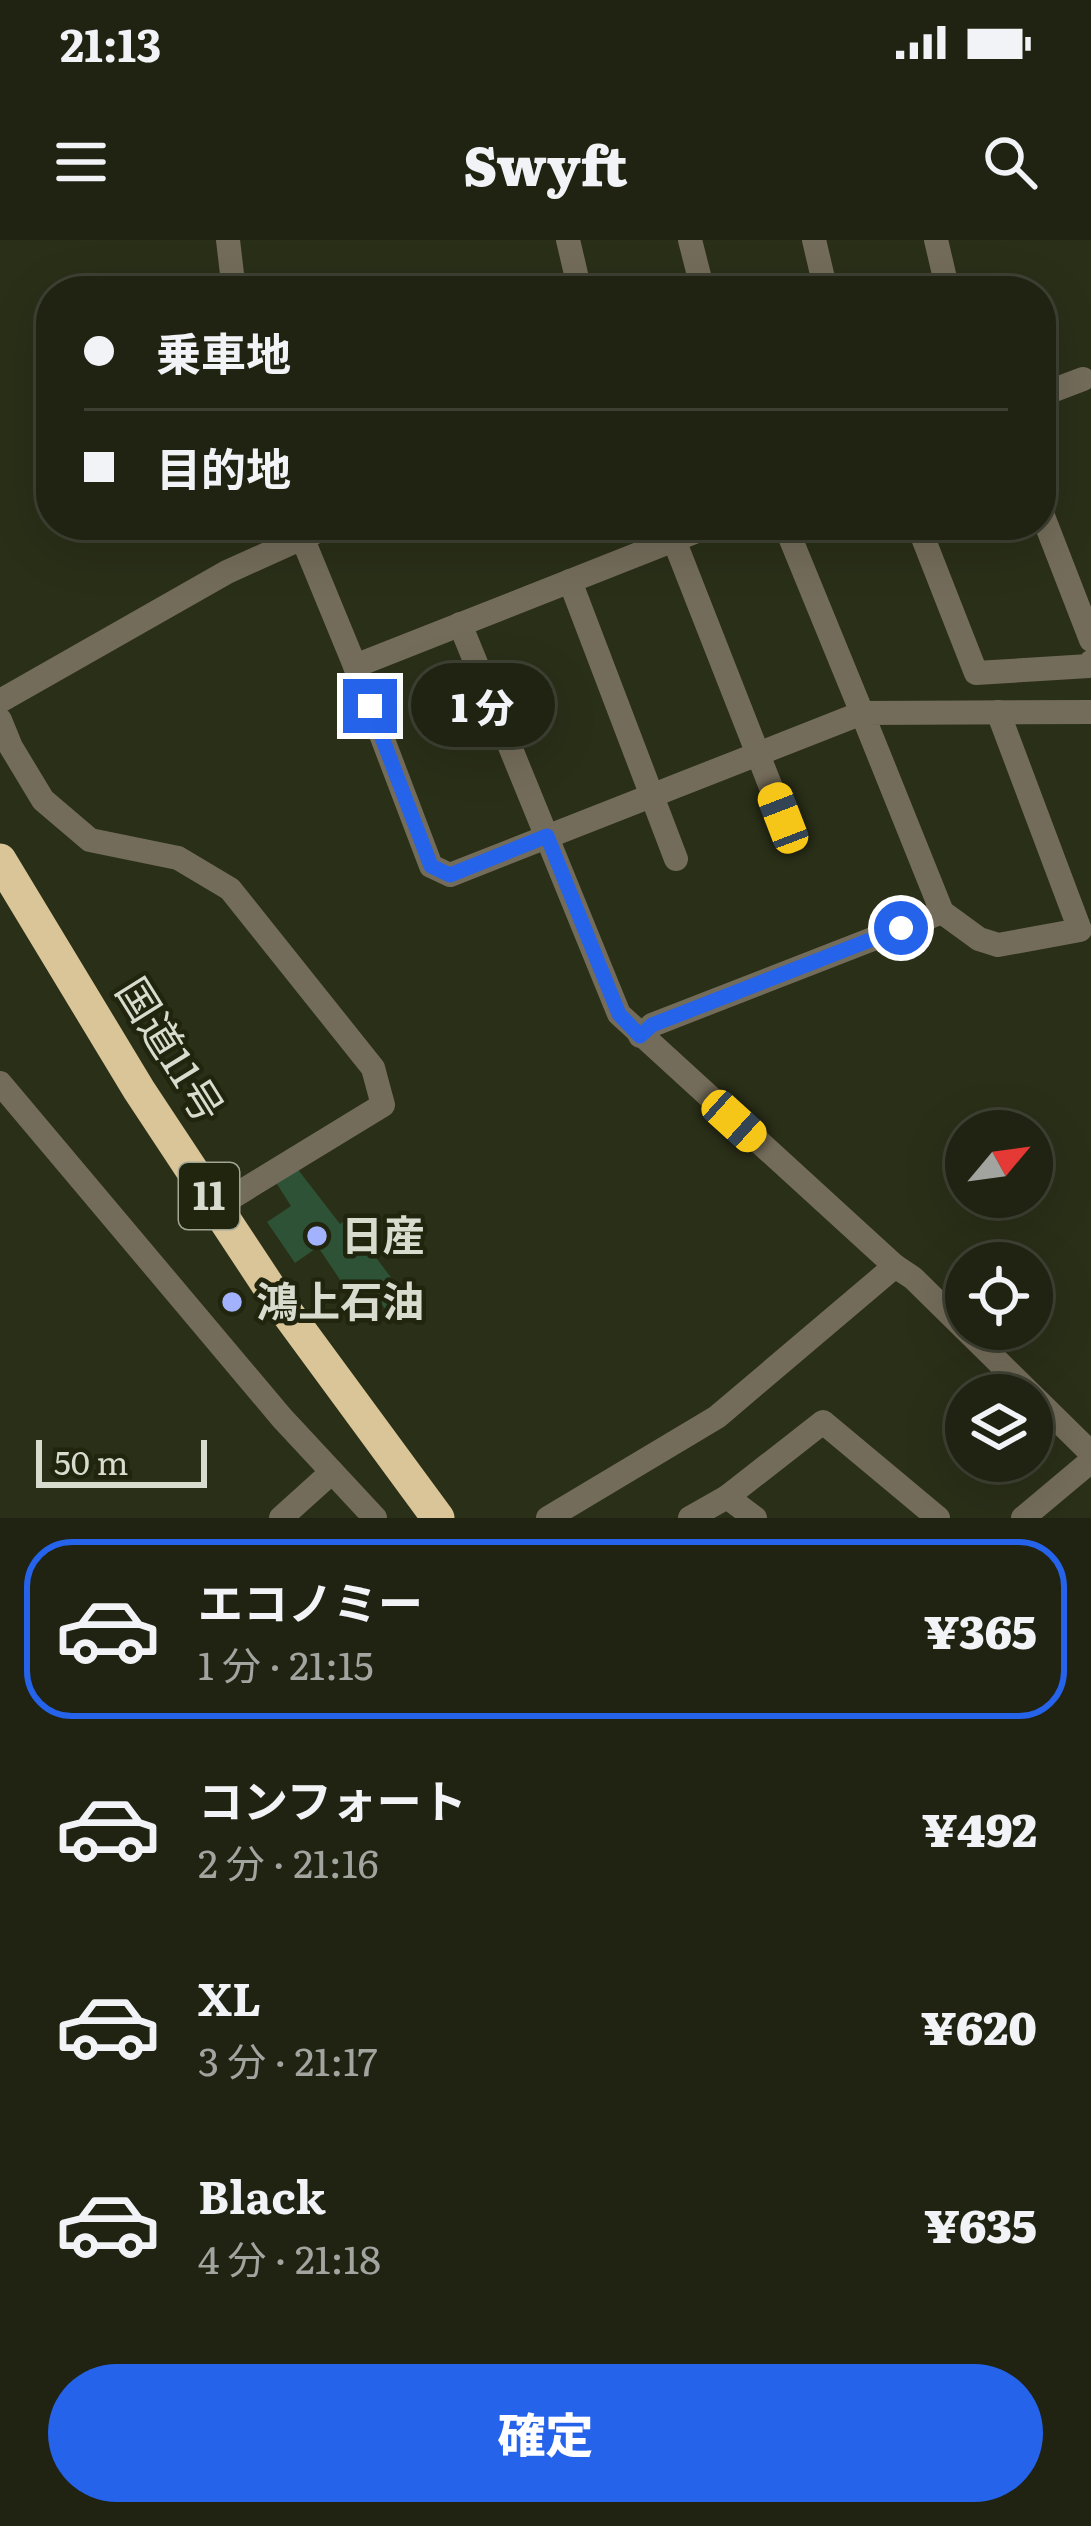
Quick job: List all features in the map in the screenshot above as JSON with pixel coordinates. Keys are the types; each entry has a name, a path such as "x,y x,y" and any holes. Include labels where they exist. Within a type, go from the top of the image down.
{"highway":[{"name":"国道11号","path":"0,860 139,1090 277,1299 438,1518"}],"street":[{"path":"228,240 232,276"},
{"path":"568,240 576,276"},
{"path":"690,240 699,276"},
{"path":"814,240 822,276"},
{"path":"936,240 944,276"},
{"path":"1056,389 1083,379"},
{"path":"0,701 284,540"},
{"path":"304,540 431,866 450,875 862,713 1091,712"},
{"path":"355,666 674,540 783,818"},
{"path":"791,540 942,912 979,939 998,944 1086,929 998,712"},
{"path":"924,540 976,673 1089,666 1091,662"},
{"path":"1052,540 1091,640"},
{"path":"570,581 676,859"},
{"path":"460,624 619,1014 895,1266 914,1278 1091,1457 1023,1518"},
{"path":"0,720 43,800 91,840 178,858 230,889 373,1068 383,1105 216,1207"},
{"path":"640,1036 652,1025 942,912"},
{"path":"0,1083 116,1225 375,1518"},
{"path":"548,1518 717,1418 895,1266"},
{"path":"690,1518 727,1497 823,1422 938,1518"},
{"path":"281,1518 332,1472"},
{"path":"727,1497 755,1518"}],"building":[{"name":"日産","path":"296,1167 340,1224 347,1219 408,1300 396,1309 393,1304 385,1309 374,1293 357,1305 318,1247 295,1263 267,1222 291,1206 275,1181"}],"place":[{"name":"日産","path":"317,1236"},
{"name":"鴻上石油","path":"232,1302"}],"route":[{"path":"370,706 431,866 450,875 547,836 619,1014 640,1036 652,1025 901,928"}]}
